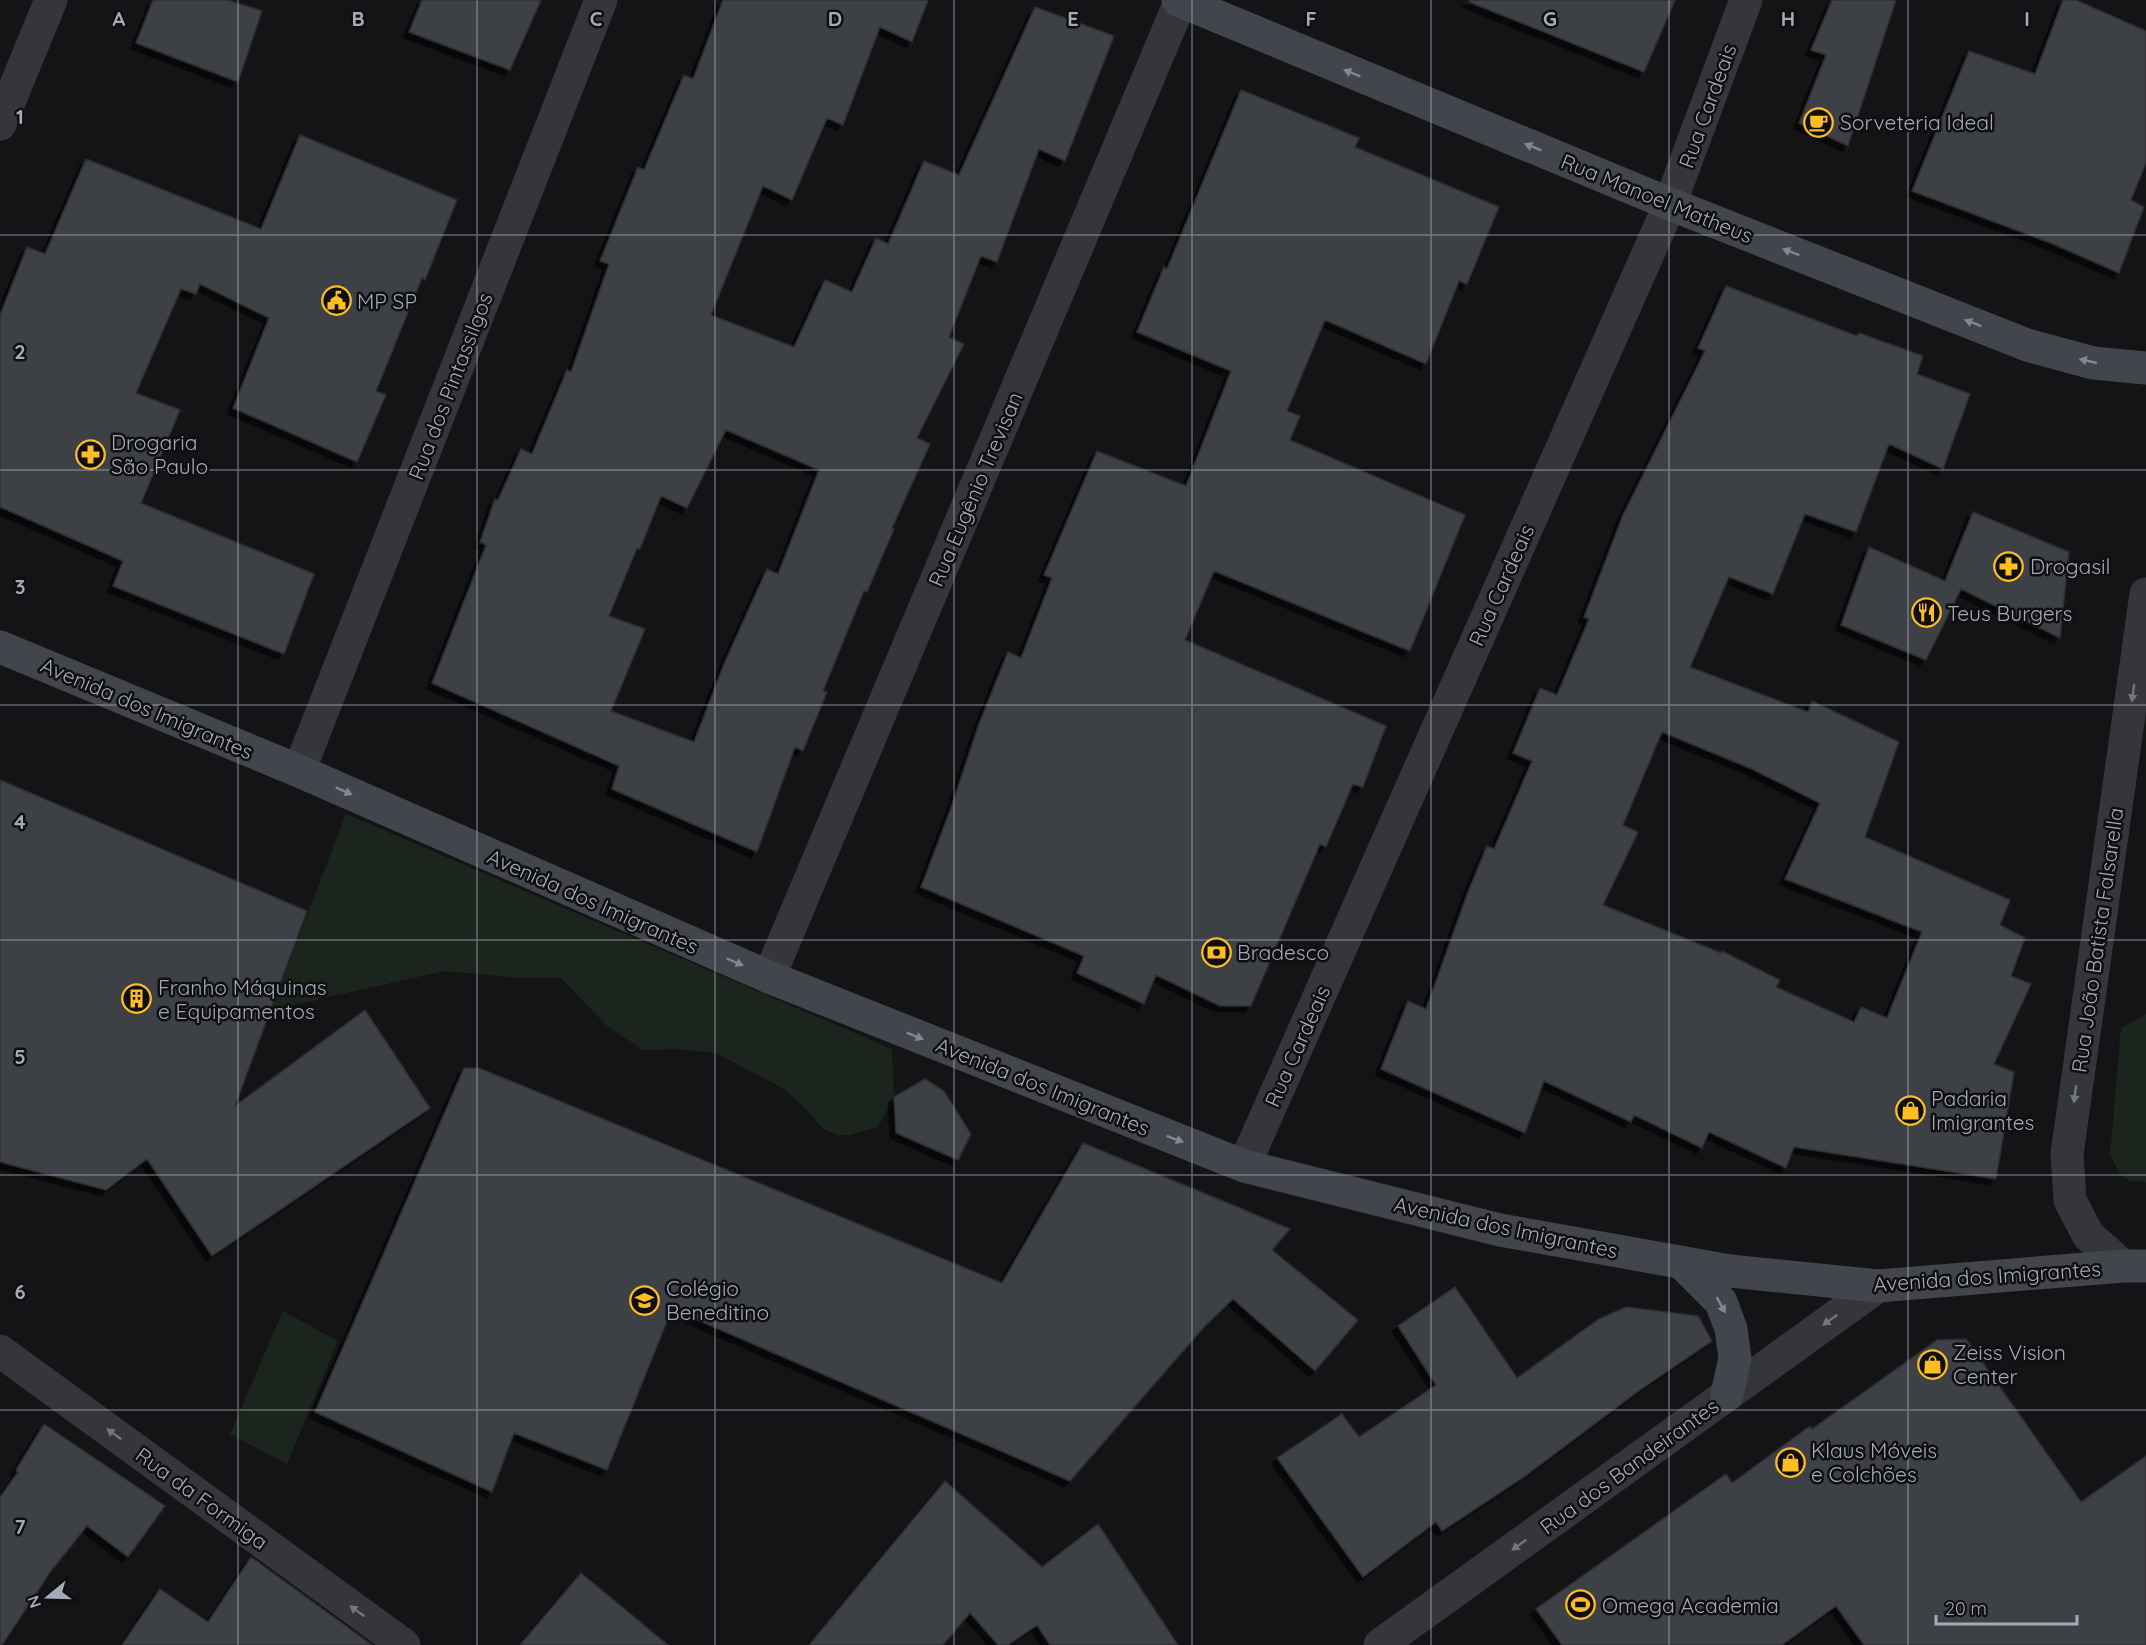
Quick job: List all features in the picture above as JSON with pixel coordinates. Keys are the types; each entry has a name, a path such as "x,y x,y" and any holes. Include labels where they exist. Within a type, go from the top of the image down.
{"main road":[{"name":"Rua Manoel Matheus","path":"1180,0 1670,204 2027,345 2093,363 2146,368"},
{"name":"Avenida dos Imigrantes","path":"0,647 299,771 769,977 1244,1166 1500,1230 1731,1271 1878,1286 2135,1266"},
{"path":"1682,1262 1722,1302 1731,1329 1735,1358 1727,1395"}],"street":[{"path":"0,124 51,0"},
{"name":"Rua dos Pintassilgos","path":"299,771 602,0"},
{"name":"Rua Eugênio Trevisan","path":"769,977 1180,0"},
{"name":"Rua Cardeais","path":"1244,1166 1670,204 1746,0"},
{"name":"Rua João Batista Falsarella","path":"2135,1266 2088,1235 2083,1227 2070,1200 2067,1154 2146,594"},
{"name":"Rua dos Bandeirantes","path":"1380,1645 1878,1286"},
{"name":"Rua da Formiga","path":"0,1351 404,1645"}],"shaded area":[{"path":"346,814 892,1049 894,1097 878,1127 850,1135 837,1135 822,1128 784,1089 716,1053 675,1049 643,1050 607,1026 561,978 520,978 444,971 271,1010"},
{"path":"2146,1014 2146,1182 2130,1181 2120,1174 2110,1155 2121,1028"},
{"path":"283,1311 338,1341 287,1464 230,1434"}],"building":[{"path":"153,0 228,0 262,11 238,82 136,43"},
{"path":"422,0 541,0 510,70 409,32"},
{"path":"723,0 928,0 912,42 880,27 843,125 827,118 792,200 763,186 711,315 794,347 825,280 852,292 876,238 888,244 924,161 959,175 1035,7 1114,36 1065,161 1039,149 997,262 981,256 949,337 964,344 917,438 930,444 892,528 894,529 867,592 864,591 823,691 827,692 803,751 795,747 757,852 612,789 619,766 432,683 486,545 480,542 495,499 498,500 521,449 532,454 567,370 571,372 609,264 600,261 638,167 644,170 684,75 693,79","holes":["726,430 819,470 778,574 767,569 724,664 694,742 611,711 645,629 609,616 637,548 640,549 661,496 687,508"]},
{"path":"1469,0 1675,0 1644,72 1469,2"},
{"path":"1832,0 1896,0 1848,146 1799,123 1826,55 1811,50"},
{"path":"2063,0 2076,0 2146,31 2146,163 2131,200 2144,207 2119,273 2053,244 1912,191 1969,51 2035,74"},
{"path":"1241,90 1359,138 1355,147 1499,207 1467,284 1459,281 1426,364 1325,320 1287,411 1300,416 1290,440 1465,515 1410,651 1214,571 1185,640 1386,726 1363,787 1353,784 1326,847 1320,844 1251,1006 1220,1006 1156,975 1144,1004 1077,973 1084,956 921,887 979,724 1008,652 1021,658 1052,578 1044,575 1097,451 1186,486 1231,371 1137,332 1164,267 1167,269"},
{"path":"300,135 457,200 376,391 386,395 357,462 233,408 269,318 200,284 196,294 181,289 136,393 180,410 141,503 314,574 284,654 113,586 123,561 0,507 0,315 27,247 45,254 86,159 261,229"},
{"path":"1726,286 1857,336 1859,333 1923,356 1917,374 1970,394 1943,469 1889,444 1856,532 1805,514 1773,594 1729,577 1690,667 1808,712 1812,701 1899,742 1865,837 2010,900 2000,925 2025,938 2011,976 2031,984 1994,1064 2014,1072 1996,1179 1794,1147 1786,1168 1709,1132 1702,1148 1634,1115 1631,1122 1544,1081 1525,1133 1381,1069 1408,1001 1426,1009 1487,846 1494,849 1532,761 1513,753 1540,688 1557,695 1589,619 1584,617 1623,515 1705,351 1698,348","holes":["1662,732 1752,769 1820,803 1785,879 1922,932 1887,1018 1861,1007 1854,1022 1776,987 1780,980 1722,951 1721,953 1603,905 1638,832 1623,825"]},
{"path":"1973,512 2069,552 2060,638 1961,589 1926,660 1841,625 1869,547 1945,581"},
{"name":"Franho Máquinas e Equipamentos","path":"0,780 307,911 235,1106 365,1010 430,1108 212,1256 147,1159 106,1190 0,1162"},
{"path":"464,1068 479,1068 1002,1283 1083,1143 1290,1229 1272,1250 1358,1320 1315,1371 1233,1299 1204,1327 1070,1481 672,1309 607,1470 514,1433 492,1492 315,1412"},
{"path":"925,1079 944,1091 971,1134 958,1160 896,1133 894,1097"},
{"path":"1455,1287 1517,1378 1599,1319 1626,1307 1698,1316 1712,1341 1640,1390 1524,1477 1442,1531 1436,1522 1363,1577 1277,1458 1342,1414 1359,1437 1436,1385 1398,1326"},
{"path":"1966,1339 2081,1502 2146,1456 2146,1645 1864,1645 1836,1606 1782,1645 1562,1645 1536,1609 1726,1474 1732,1483 1810,1426 1812,1429 1937,1340"},
{"path":"44,1424 165,1506 128,1557 87,1526 51,1571 0,1645 0,1497 18,1472 16,1470"},
{"path":"945,1481 1042,1567 1098,1524 1178,1645 1050,1645 1037,1625 1008,1645 998,1645 970,1613 943,1645 809,1645"},
{"path":"251,1557 372,1645 122,1645 160,1589 208,1622"},
{"path":"581,1573 668,1645 520,1645"}],"place":[{"name":"Sorveteria Ideal","path":"1819,122"},
{"name":"MP SP","path":"336,301"},
{"name":"Drogaria São Paulo","path":"90,454"},
{"name":"Drogasil","path":"2009,566"},
{"name":"Teus Burgers","path":"1926,613"},
{"name":"Bradesco","path":"1216,952"},
{"name":"Franho Máquinas e Equipamentos","path":"137,999"},
{"name":"Padaria Imigrantes","path":"1910,1110"},
{"name":"Colégio Beneditino","path":"645,1300"},
{"name":"Zeiss Vision Center","path":"1932,1364"},
{"name":"Klaus Móveis e Colchões","path":"1790,1462"},
{"name":"Omega Academia","path":"1581,1605"}]}
